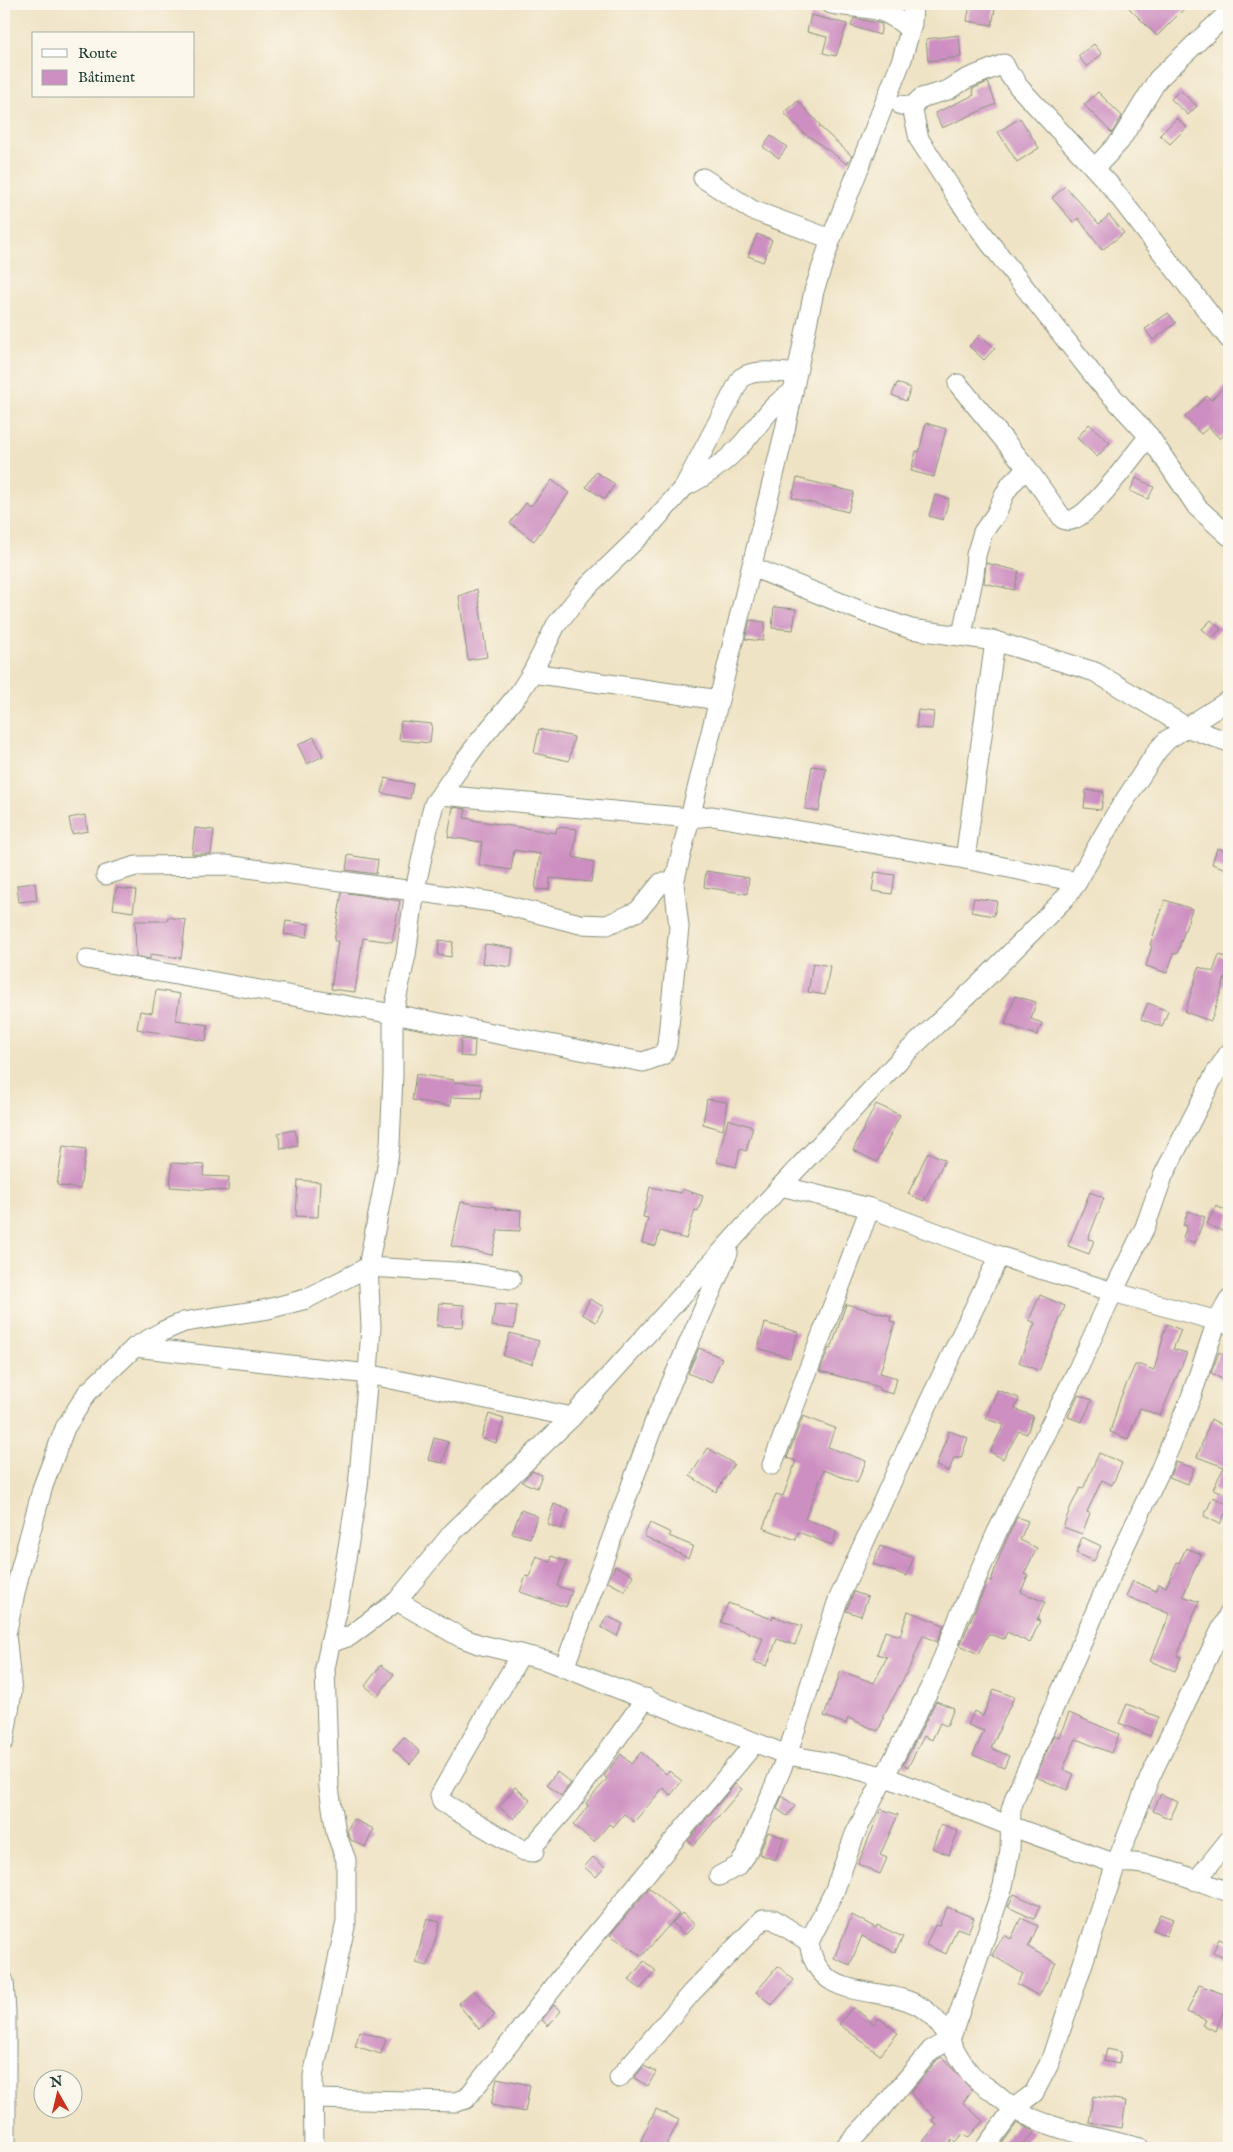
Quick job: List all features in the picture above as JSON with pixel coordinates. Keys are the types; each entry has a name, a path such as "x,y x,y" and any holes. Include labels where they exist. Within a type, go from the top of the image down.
{"street":[{"path":"831,4 870,8 886,12 910,30"},
{"path":"87,959 393,1014 643,1062 663,1055 667,1044 679,927 674,883 785,430 795,373 814,291 831,239 902,59 910,30 913,4"},
{"path":"1095,168 1120,141 1158,79 1229,12"},
{"path":"912,107 922,98 948,90 966,79 1004,64 1017,85 1095,168 1229,338"},
{"path":"886,102 912,107"},
{"path":"912,107 919,139 960,202 1098,381 1149,436 1197,507 1229,536"},
{"path":"703,178 752,210 831,239"},
{"path":"314,2148 313,2076 346,1922 346,1860 336,1833 329,1788 325,1668 338,1607 358,1487 368,1374 370,1327 368,1267 390,1145 393,1014 406,955 415,890 434,804 477,744 519,693 532,673 556,625 584,590 649,527 684,487 740,378 748,373 756,372 795,373"},
{"path":"958,384 1027,468 1063,519 1068,521 1075,519 1091,506 1149,436"},
{"path":"684,487 700,479 736,451 776,402 791,393"},
{"path":"962,635 976,555 983,532 996,514 1004,495 1027,468"},
{"path":"752,568 871,615 912,629 995,641 1095,672 1188,728 1229,742"},
{"path":"965,859 995,641"},
{"path":"532,673 718,700"},
{"path":"330,1643 350,1636 397,1601 453,1532 572,1417 780,1186 905,1054 1052,912 1077,882 1114,817 1167,740 1229,700"},
{"path":"441,795 690,818 712,816 965,859 1077,882"},
{"path":"106,875 136,866 226,866 493,902 580,924 607,925 638,911 661,883 674,883"},
{"path":"1140,2148 1046,2123 1014,2108 972,2076 950,2040 926,2011 918,2005 907,2001 856,1991 833,1982 820,1970 813,1960 809,1942 834,1892 855,1834 886,1777 936,1676 959,1617 997,1532 1078,1372 1113,1292 1145,1227 1163,1176 1215,1074 1229,1053"},
{"path":"780,1186 870,1208 999,1256 1113,1292 1223,1323"},
{"path":"772,1465 870,1208"},
{"path":"564,1668 656,1418 735,1236"},
{"path":"719,1876 738,1866 746,1855 787,1755 838,1600 907,1448 999,1256"},
{"path":"4,1741 12,1692 5,1635 43,1486 65,1428 87,1394 135,1347 163,1331 184,1322 268,1309 306,1299 368,1267 511,1278"},
{"path":"844,2148 884,2106 931,2050 950,2040 1003,1886 1010,1850 1010,1810 1014,1797 1113,1570 1158,1475 1223,1323 1229,1300"},
{"path":"135,1347 368,1374 572,1417"},
{"path":"397,1601 460,1637 478,1644 545,1660 633,1696 646,1698 754,1744 787,1755 827,1762 886,1777 1010,1826 1116,1864 1125,1862 1144,1864 1229,1892"},
{"path":"338,1607 350,1619 368,1623"},
{"path":"985,2148 1014,2108 1034,2093 1050,2062 1116,1864 1150,1777 1229,1613"},
{"path":"521,1654 440,1795 442,1802 524,1851 534,1852 534,1845 568,1806 646,1698"},
{"path":"314,2099 455,2102 472,2095 582,1951 754,1744"},
{"path":"1196,1881 1229,1840"},
{"path":"619,2078 692,1992 763,1919 773,1919 809,1942"},
{"path":"4,1981 6,2013 6,2148"}],"building":[{"path":"970,4 996,4 992,25 967,21"},
{"path":"1125,4 1189,4 1157,36"},
{"path":"811,15 847,24 836,56 823,53 827,37 807,32"},
{"path":"854,18 882,24 880,35 851,26"},
{"path":"959,35 961,57 928,61 926,39"},
{"path":"1094,44 1102,54 1087,67 1078,56"},
{"path":"988,82 996,104 942,128 935,113 974,95 972,89"},
{"path":"1180,90 1197,106 1188,115 1171,99"},
{"path":"1098,92 1122,116 1112,133 1084,105"},
{"path":"798,101 819,126 852,156 847,164 808,137 784,113"},
{"path":"1020,118 1039,148 1017,162 998,132"},
{"path":"1177,118 1187,127 1170,144 1160,135"},
{"path":"771,136 787,147 779,158 763,147"},
{"path":"1065,186 1099,224 1109,215 1124,233 1102,250 1078,218 1073,222 1052,198"},
{"path":"757,234 772,240 763,262 748,256"},
{"path":"1168,313 1176,323 1153,340 1145,329"},
{"path":"980,335 995,348 984,360 969,346"},
{"path":"1229,382 1229,430 1220,439 1209,427 1201,434 1185,417 1207,396 1211,400"},
{"path":"897,383 911,388 906,401 892,395"},
{"path":"926,423 946,429 934,477 911,471 916,451 919,452"},
{"path":"1089,424 1110,443 1097,457 1077,438"},
{"path":"596,472 615,484 605,499 586,487"},
{"path":"797,478 854,492 848,512 792,498"},
{"path":"1136,478 1154,487 1148,499 1130,491"},
{"path":"552,480 569,493 534,541 510,523 526,503 531,506"},
{"path":"935,495 949,499 943,520 929,516"},
{"path":"986,563 1019,571 1014,590 984,583"},
{"path":"477,589 487,657 468,660 459,596"},
{"path":"774,607 796,609 793,630 772,628"},
{"path":"750,620 765,622 763,641 745,639"},
{"path":"1211,620 1221,629 1212,638 1202,629"},
{"path":"918,710 934,712 932,729 916,728"},
{"path":"401,721 432,724 430,743 399,740"},
{"path":"539,729 574,737 569,761 534,753"},
{"path":"314,737 323,756 307,764 298,745"},
{"path":"812,766 826,768 819,811 805,809"},
{"path":"385,778 413,784 410,799 382,793"},
{"path":"1086,790 1104,792 1101,810 1084,808"},
{"path":"453,807 466,809 464,818 473,820 556,833 557,827 577,829 573,857 594,862 591,882 550,878 549,890 535,889 540,854 514,850 511,870 479,865 482,842 448,837"},
{"path":"85,815 88,831 72,834 69,818"},
{"path":"195,828 214,830 211,854 192,854"},
{"path":"1217,848 1229,852 1229,870 1212,864"},
{"path":"348,855 378,860 376,874 346,870"},
{"path":"706,871 749,878 747,894 704,887"},
{"path":"875,872 895,875 892,894 872,891"},
{"path":"35,883 37,900 19,902 17,885"},
{"path":"116,888 136,890 133,912 113,909"},
{"path":"342,892 400,901 392,942 363,938 355,992 331,989 338,941 334,941"},
{"path":"974,898 997,901 994,916 971,912"},
{"path":"1165,900 1192,909 1177,954 1174,953 1167,973 1146,966 1152,946 1150,945"},
{"path":"168,917 186,920 181,958 150,954 150,959 136,956 135,921 167,921"},
{"path":"286,921 309,924 307,937 284,934"},
{"path":"439,940 453,942 451,957 438,955"},
{"path":"485,944 513,948 511,967 482,963"},
{"path":"1219,955 1229,958 1229,966 1211,1021 1185,1012 1199,967 1213,972"},
{"path":"813,963 830,966 825,995 808,992"},
{"path":"156,990 180,994 176,1020 208,1025 206,1041 137,1029 140,1011 152,1013"},
{"path":"1015,996 1036,1002 1031,1019 1042,1023 1037,1035 1005,1024"},
{"path":"1148,1003 1168,1011 1162,1027 1141,1019"},
{"path":"461,1039 475,1041 474,1057 460,1056"},
{"path":"416,1074 454,1080 454,1082 482,1084 481,1098 451,1097 450,1106 412,1100"},
{"path":"707,1099 727,1102 723,1130 703,1124"},
{"path":"876,1104 900,1115 877,1162 853,1150"},
{"path":"728,1119 753,1127 746,1151 740,1149 736,1167 717,1162"},
{"path":"295,1130 298,1146 281,1149 278,1133"},
{"path":"63,1146 86,1149 80,1189 57,1185"},
{"path":"928,1152 945,1160 924,1201 908,1194"},
{"path":"172,1163 204,1165 203,1176 229,1177 228,1191 170,1187"},
{"path":"298,1180 320,1182 318,1217 296,1216"},
{"path":"650,1187 681,1193 682,1189 703,1196 698,1211 695,1210 686,1239 660,1231 656,1246 642,1243 648,1218 643,1217"},
{"path":"1090,1192 1104,1198 1088,1239 1094,1240 1089,1254 1068,1246"},
{"path":"461,1202 496,1207 496,1209 521,1210 520,1231 498,1230 492,1255 451,1246"},
{"path":"1216,1206 1229,1212 1229,1217 1222,1231 1207,1224"},
{"path":"1188,1211 1205,1217 1195,1243 1183,1238 1187,1226 1183,1225"},
{"path":"1040,1295 1065,1306 1039,1371 1019,1362 1035,1323 1029,1320"},
{"path":"590,1299 604,1307 596,1322 582,1314"},
{"path":"439,1303 464,1305 463,1327 437,1326"},
{"path":"495,1304 517,1306 514,1329 492,1326"},
{"path":"846,1304 891,1316 890,1321 895,1323 880,1373 897,1378 893,1394 879,1390 879,1387 820,1371 829,1348 831,1349"},
{"path":"765,1323 798,1332 790,1358 758,1348"},
{"path":"1167,1324 1181,1330 1173,1349 1187,1353 1160,1416 1140,1408 1128,1439 1110,1432 1120,1399 1135,1365 1141,1365 1154,1370"},
{"path":"510,1333 539,1341 532,1364 503,1356"},
{"path":"699,1348 722,1358 711,1383 688,1373"},
{"path":"1219,1352 1229,1358 1229,1383 1211,1373"},
{"path":"997,1390 1019,1398 1015,1409 1033,1416 1027,1434 1019,1431 1003,1459 990,1452 1004,1425 986,1419"},
{"path":"1078,1395 1092,1400 1082,1422 1068,1417"},
{"path":"489,1414 504,1419 496,1443 481,1438"},
{"path":"803,1416 835,1428 828,1447 866,1461 857,1483 824,1470 805,1519 837,1531 832,1545 798,1532 796,1540 763,1528 776,1494 783,1496 796,1461 787,1458"},
{"path":"1211,1419 1229,1429 1229,1487 1226,1494 1213,1489 1224,1467 1197,1457"},
{"path":"949,1431 968,1438 961,1458 954,1458 949,1471 936,1466"},
{"path":"434,1438 448,1442 443,1463 428,1460"},
{"path":"708,1448 734,1464 716,1492 690,1476"},
{"path":"1099,1453 1122,1463 1112,1485 1102,1480 1087,1512 1090,1513 1082,1534 1063,1527 1071,1506 1080,1488 1083,1489"},
{"path":"1176,1462 1194,1468 1188,1484 1169,1477"},
{"path":"532,1471 542,1475 537,1488 522,1482"},
{"path":"1213,1497 1229,1505 1220,1524 1204,1516"},
{"path":"554,1504 569,1510 561,1529 547,1524"},
{"path":"521,1510 537,1516 530,1538 512,1533"},
{"path":"1017,1517 1028,1521 1020,1540 1037,1548 1024,1574 1028,1575 1021,1592 1045,1602 1037,1620 1040,1621 1030,1643 1007,1632 1004,1639 988,1634 978,1654 960,1645 988,1580 991,1581 1001,1552"},
{"path":"650,1523 671,1533 669,1536 693,1546 688,1558 644,1536"},
{"path":"1082,1537 1101,1546 1094,1561 1076,1553"},
{"path":"880,1546 913,1558 907,1576 873,1564"},
{"path":"1186,1548 1201,1554 1183,1596 1199,1602 1177,1656 1181,1657 1175,1671 1150,1661 1170,1614 1126,1596 1133,1581 1156,1591 1159,1584 1166,1587 1177,1562 1179,1563"},
{"path":"537,1556 550,1562 552,1556 567,1562 557,1586 572,1591 566,1607 520,1592 526,1576 529,1577"},
{"path":"615,1566 633,1575 625,1591 608,1582"},
{"path":"854,1592 868,1597 861,1616 846,1611"},
{"path":"728,1603 772,1619 773,1616 802,1626 795,1645 777,1639 767,1666 754,1662 763,1638 721,1622"},
{"path":"908,1611 944,1625 937,1642 923,1635 912,1663 882,1718 884,1718 878,1731 848,1718 846,1724 824,1716 841,1671 874,1683 887,1657 877,1654 885,1631 900,1636"},
{"path":"607,1616 623,1624 617,1636 601,1627"},
{"path":"381,1665 394,1674 378,1696 365,1686"},
{"path":"994,1689 1014,1697 991,1748 1009,1756 1004,1768 973,1755 984,1731 968,1725 974,1711 983,1716"},
{"path":"936,1701 954,1708 947,1726 940,1723 932,1740 924,1736 908,1767 903,1765"},
{"path":"1127,1704 1158,1717 1150,1736 1119,1723"},
{"path":"1069,1713 1119,1734 1111,1753 1076,1739 1063,1769 1074,1774 1067,1790 1036,1777 1054,1735 1059,1737"},
{"path":"404,1737 420,1752 410,1764 393,1749"},
{"path":"641,1752 666,1774 669,1771 682,1781 671,1795 663,1788 634,1822 624,1814 613,1827 609,1824 594,1842 573,1825 588,1806 586,1803 607,1779 604,1776 621,1754 631,1764"},
{"path":"557,1772 571,1783 561,1796 547,1784"},
{"path":"735,1784 742,1789 694,1845 688,1841"},
{"path":"515,1787 530,1800 514,1819 499,1807"},
{"path":"1161,1794 1178,1802 1170,1819 1153,1811"},
{"path":"782,1796 795,1806 787,1816 777,1809"},
{"path":"881,1809 898,1815 880,1855 887,1858 880,1874 858,1864"},
{"path":"353,1819 374,1829 365,1847 351,1840 347,1831"},
{"path":"941,1824 958,1831 949,1855 932,1848"},
{"path":"768,1832 784,1838 775,1860 759,1854"},
{"path":"593,1857 605,1867 596,1877 584,1867"},
{"path":"649,1888 679,1914 642,1956 610,1935"},
{"path":"1014,1894 1040,1906 1034,1919 1008,1907"},
{"path":"947,1907 974,1918 968,1932 957,1928 946,1954 926,1945 935,1925 939,1926"},
{"path":"682,1913 695,1925 685,1935 672,1923"},
{"path":"1160,1914 1173,1919 1166,1936 1153,1930"},
{"path":"852,1915 876,1928 877,1925 903,1937 895,1952 862,1936 850,1965 834,1958"},
{"path":"427,1918 440,1922 428,1966 416,1963"},
{"path":"1021,1918 1038,1926 1028,1947 1056,1963 1039,1996 1017,1984 1023,1974 992,1955 1004,1935 1011,1939"},
{"path":"1219,1939 1229,1943 1229,1959 1213,1952"},
{"path":"644,1961 656,1971 640,1989 629,1980"},
{"path":"778,1966 794,1980 772,2005 756,1992"},
{"path":"1199,1985 1229,1996 1216,2031 1203,2025 1206,2020 1187,2012"},
{"path":"474,1990 495,2015 479,2029 458,2004"},
{"path":"554,2005 561,2011 548,2026 542,2020"},
{"path":"853,2007 874,2024 879,2018 898,2033 880,2055 839,2024"},
{"path":"360,2031 386,2039 381,2054 355,2046"},
{"path":"1107,2049 1121,2052 1119,2064 1104,2061"},
{"path":"942,2057 972,2090 963,2103 983,2121 968,2138 963,2134 955,2143 952,2140 945,2148 917,2148 937,2125 932,2120 935,2118 910,2093 938,2059"},
{"path":"644,2066 656,2072 648,2086 634,2078"},
{"path":"497,2078 530,2085 525,2112 491,2105"},
{"path":"1093,2096 1126,2101 1122,2128 1089,2123"},
{"path":"656,2109 679,2120 665,2148 658,2148 641,2140"},
{"path":"1017,2123 1035,2132 1018,2148 999,2148"}]}
